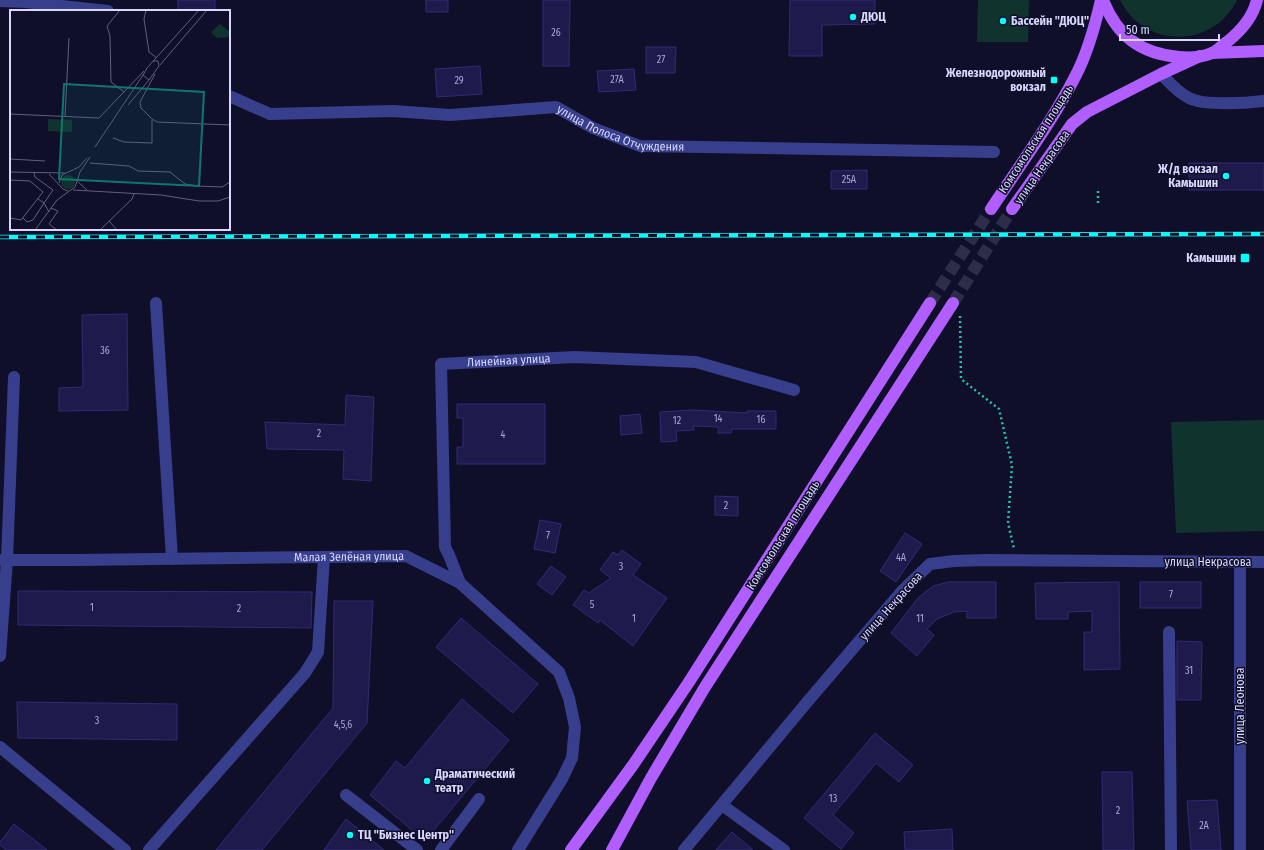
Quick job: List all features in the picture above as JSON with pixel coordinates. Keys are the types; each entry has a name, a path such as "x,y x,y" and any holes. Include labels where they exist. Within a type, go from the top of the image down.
{"main road":[{"name":"Комсомольская площадь","path":"1102,0 1108,14 1126,37 1144,49 1165,56 1185,58 1212,53 1234,36 1251,15 1257,0"},
{"name":"Комсомольская площадь","path":"991,209 1054,113 1077,74 1093,34 1102,0"},
{"path":"1212,53 1264,51"},
{"name":"Комсомольская площадь","path":"1072,124 1087,112 1160,74 1200,56"},
{"name":"улица Некрасова","path":"1012,209 1072,124"},
{"name":"Комсомольская площадь","path":"571,850 633,765 693,676 930,303"},
{"path":"612,850 651,778 705,687 952,303"}],"street":[{"path":"0,1 25,2 99,10"},
{"path":"1160,74 1190,99 1211,102 1264,101"},
{"name":"улица Полоса Отчуждения","path":"230,96 270,114 393,111 450,115 556,107 594,128 640,146 994,152"},
{"path":"156,303 172,559"},
{"name":"Линейная улица","path":"460,583 445,547 441,364 574,357 696,362 794,390"},
{"path":"0,656 14,377"},
{"name":"Малая Зелёная улица","path":"4,560 406,556 460,583 559,672 570,698 575,728 572,758 562,779 518,850"},
{"path":"149,850 305,673 318,652 324,557"},
{"name":"улица Некрасова","path":"684,850 903,590 930,564 1017,561 1264,562"},
{"name":"улица Леонова","path":"1240,563 1240,850"},
{"path":"1169,632 1171,850"},
{"path":"0,747 122,849"},
{"path":"346,795 417,850"},
{"path":"441,850 480,799"},
{"path":"722,805 784,850"}],"path":[{"path":"1098,191 1098,203"},
{"path":"960,317 962,379 999,409 1012,465 1008,523 1017,561"}],"green space":[{"name":"Бассейн \"ДЮЦ\"","path":"978,0 1029,0 1028,42 977,42"},
{"path":"1120,0 1237,0 1226,16 1212,28 1196,34 1178,37 1161,34 1145,28 1131,16"},
{"path":"1264,420 1264,531 1176,533 1171,422"}],"building":[{"path":"178,0 215,0 215,10 178,10"},
{"path":"426,0 448,0 448,12 426,12"},
{"path":"543,0 570,0 569,66 543,66"},
{"path":"790,0 875,0 875,24 822,25 822,56 789,56"},
{"path":"646,47 676,47 675,73 646,73"},
{"path":"480,66 482,94 437,97 435,69"},
{"path":"634,69 636,90 599,92 597,71"},
{"name":"Ж/д вокзал Камышин","path":"1189,163 1264,163 1264,190 1189,190"},
{"path":"867,170 867,189 831,189 831,171"},
{"path":"127,314 128,410 59,411 59,388 83,387 82,315"},
{"path":"346,395 374,397 371,481 343,479 344,450 267,449 265,422 345,425"},
{"path":"457,404 545,404 545,464 457,464 457,447 463,447 463,418 457,418"},
{"path":"693,410 747,413 747,411 776,411 776,429 732,429 731,433 718,433 718,427 693,426 694,430 676,431 677,441 661,442 660,412"},
{"path":"640,414 642,433 621,435 620,416"},
{"path":"715,496 738,497 738,516 715,515"},
{"path":"540,520 561,524 555,553 534,549"},
{"path":"905,533 922,544 896,582 880,571"},
{"path":"622,550 641,564 633,575 667,598 633,646 600,620 598,623 573,605 584,590 589,593 611,578 600,570 613,552 618,555"},
{"path":"551,566 566,577 552,595 537,584"},
{"path":"949,582 996,582 996,618 967,618 967,611 954,612 937,619 927,629 934,635 917,656 891,633 918,598 933,586"},
{"path":"1119,582 1120,669 1084,670 1084,632 1092,632 1092,611 1068,612 1068,619 1036,619 1035,583"},
{"path":"1140,582 1201,582 1201,608 1140,608"},
{"path":"18,591 312,592 311,628 18,625"},
{"path":"334,601 373,601 367,723 262,850 216,850 333,708"},
{"path":"461,618 538,684 513,713 436,647"},
{"path":"1177,641 1202,642 1201,700 1177,700"},
{"name":"Драматический театр","path":"462,699 509,740 425,841 370,795 396,761 405,768"},
{"path":"17,702 177,704 177,740 18,738"},
{"path":"875,733 913,765 899,782 876,763 833,815 854,833 841,849 804,818"},
{"path":"1102,772 1132,772 1134,850 1103,850"},
{"path":"1217,800 1221,850 1191,850 1187,801"},
{"name":"ТЦ \"Бизнес Центр\"","path":"346,819 384,850 324,850"},
{"path":"14,824 47,850 6,850 0,845 0,842"},
{"path":"952,829 953,850 905,850 904,832"},
{"path":"732,832 753,850 716,850"}],"tunnel":[{"path":"930,303 991,209"},
{"path":"953,303 1012,209"}],"railway":[{"path":"0,237 1264,234"}],"place":[{"name":"ДЮЦ","path":"853,17"},
{"name":"Бассейн \"ДЮЦ\"","path":"1003,21"},
{"name":"Железнодорожный вокзал","path":"1054,80"},
{"name":"Ж/д вокзал Камышин","path":"1226,176"},
{"name":"Камышин","path":"1245,258"},
{"name":"Драматический театр","path":"427,781"},
{"name":"ТЦ \"Бизнес Центр\"","path":"350,835"}]}
